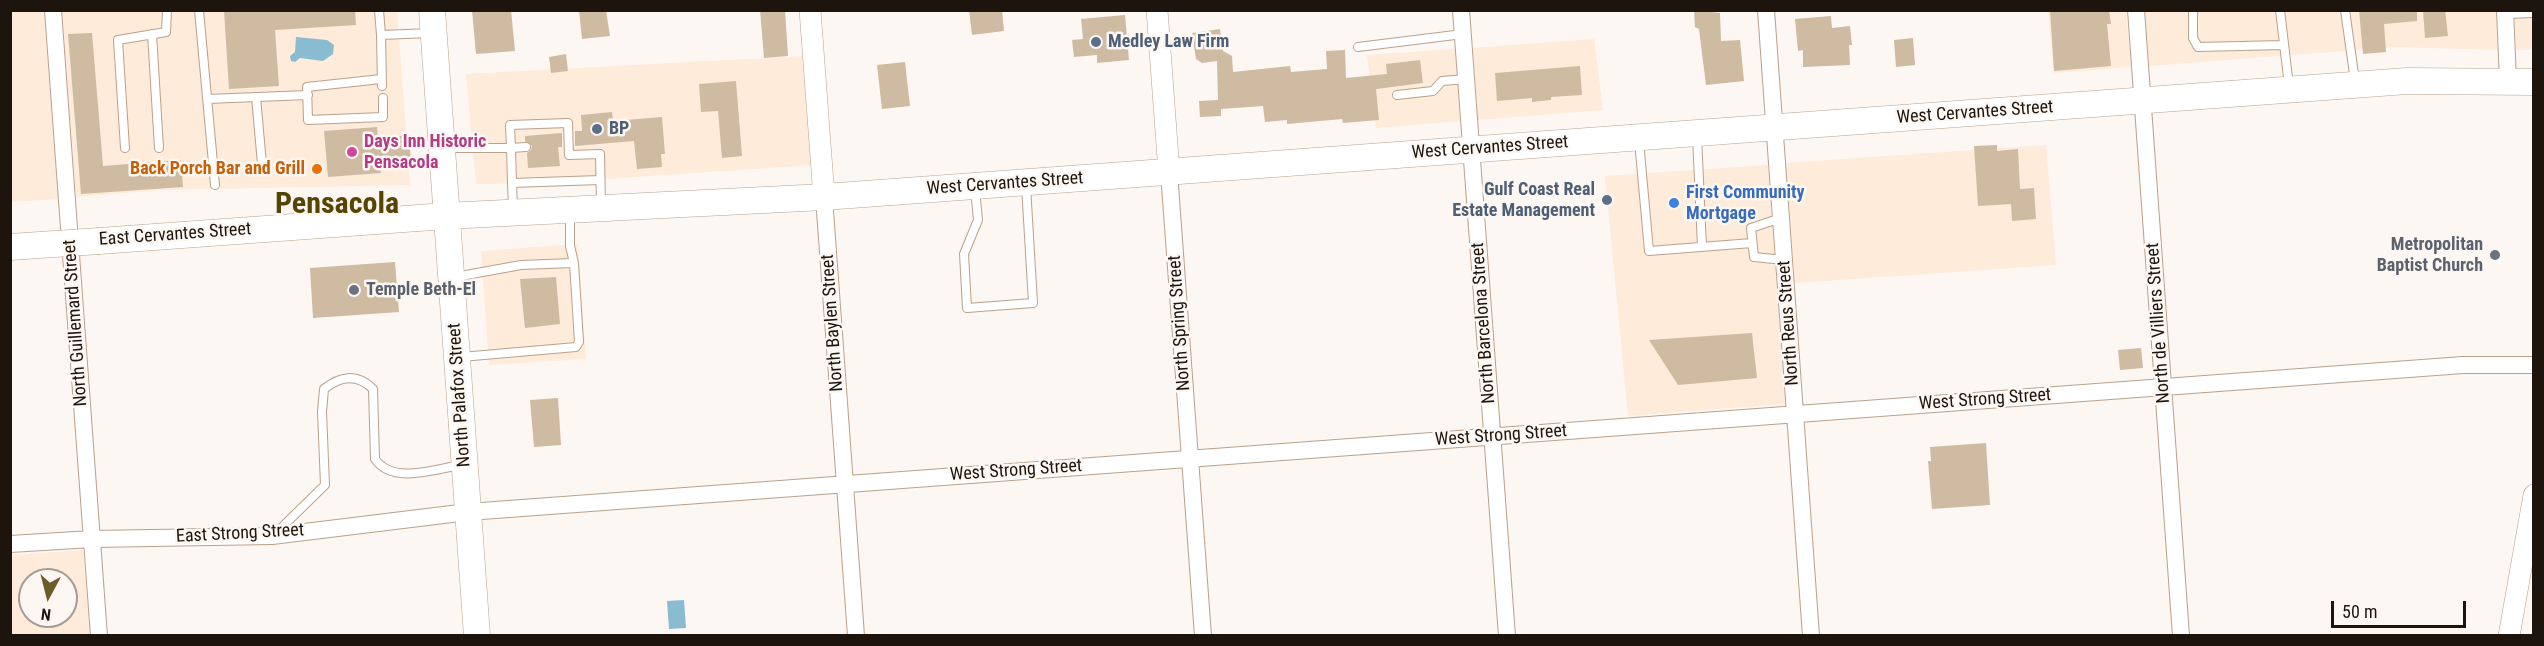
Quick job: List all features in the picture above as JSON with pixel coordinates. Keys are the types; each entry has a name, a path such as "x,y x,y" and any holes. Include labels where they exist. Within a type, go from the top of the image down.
{"main road":[{"name":"North Palafox Street","path":"433,22 477,636"},
{"name":"West Cervantes Street","path":"446,216 824,197 2407,81 2534,82"},
{"name":"East Cervantes Street","path":"10,248 446,216"}],"street":[{"name":"North Guillemard Street","path":"53,10 99,636"},
{"name":"North Baylen Street","path":"810,10 856,636"},
{"name":"North Spring Street","path":"1157,10 1203,636"},
{"name":"North Barcelona Street","path":"1461,10 1507,636"},
{"name":"North Reus Street","path":"1766,10 1811,636"},
{"name":"North de Villiers Street","path":"2136,10 2181,636"},
{"path":"2505,12 2508,81"},
{"name":"West Strong Street","path":"468,512 2463,365 2534,365"},
{"path":"2509,636 2532,517 2534,495"},
{"name":"East Strong Street","path":"10,544 92,539 272,536 468,512"}],"lane":[{"path":"125,148 118,40 166,32 167,10"},
{"path":"199,10 216,185"},
{"path":"379,10 382,82 307,87 308,120 383,117 383,98"},
{"path":"2193,10 2193,38 2198,47 2283,45"},
{"path":"2280,10 2289,90"},
{"path":"2345,10 2356,85"},
{"path":"2505,12 2534,13"},
{"path":"381,35 433,22"},
{"path":"152,34 159,148"},
{"path":"1358,47 1463,34"},
{"path":"1397,95 1433,91 1442,81 1466,79"},
{"path":"207,99 308,95"},
{"path":"256,97 262,164"},
{"path":"513,212 510,125 568,123 569,155 600,154 601,209"},
{"path":"1697,133 1702,247"},
{"path":"1639,138 1649,251 1752,243"},
{"path":"558,145 568,144"},
{"path":"442,148 526,147"},
{"path":"512,183 600,180"},
{"path":"975,186 978,220 964,254 967,308 1033,303 1025,182"},
{"path":"458,358 576,347 579,342 574,263 570,246 570,210"},
{"path":"1781,218 1751,228 1752,243 1754,257 1784,260"},
{"path":"452,277 521,265 574,263"},
{"path":"272,536 325,485 322,412 324,389 337,379 357,379 374,389 375,459 381,468 411,474 465,465"}],"shaded area":[{"path":"11,10 44,11 58,199 11,202"},
{"path":"62,11 397,11 410,185 159,190 76,197"},
{"path":"2048,11 2126,11 2131,67 2054,73"},
{"path":"2145,11 2496,11 2498,50 2395,47 2149,66"},
{"path":"2514,11 2533,11 2533,50 2516,50"},
{"path":"1594,39 1603,110 1478,120 1473,48"},
{"path":"1455,49 1460,121 1376,128 1367,55"},
{"path":"804,56 812,165 546,183 476,184 466,74"},
{"path":"2046,145 2056,265 1795,283 1786,163"},
{"path":"1768,165 1785,404 1628,416 1605,176"},
{"path":"578,244 586,359 489,365 481,251"},
{"path":"83,550 90,635 11,635 11,555"}],"water":[{"path":"296,37 327,40 334,45 333,54 323,61 300,58 295,62 291,61 290,56 295,52"},
{"path":"684,600 686,628 669,629 667,601"}],"building":[{"path":"224,10 355,10 356,25 275,30 279,86 229,89"},
{"path":"472,10 511,10 515,51 476,54"},
{"path":"579,10 606,10 610,36 582,39"},
{"path":"760,10 785,10 788,56 764,58"},
{"path":"969,10 1002,10 1004,31 972,35"},
{"path":"1694,10 1720,13 1721,41 1740,40 1744,81 1706,85 1699,29 1695,27"},
{"path":"2050,10 2109,10 2111,24 2107,24 2111,66 2054,71"},
{"path":"2359,10 2417,10 2417,21 2384,24 2386,52 2363,54"},
{"path":"2423,10 2445,10 2448,36 2425,38"},
{"path":"1125,15 1129,60 1097,63 1097,55 1074,57 1072,40 1083,39 1081,19"},
{"path":"1831,16 1832,28 1850,26 1852,45 1849,45 1850,65 1803,67 1803,50 1798,51 1795,19"},
{"path":"1220,29 1223,51 1232,56 1233,72 1290,66 1291,72 1327,69 1326,51 1345,50 1346,78 1387,74 1386,64 1420,60 1423,83 1376,89 1379,120 1343,123 1342,119 1287,124 1287,120 1265,122 1263,106 1221,109 1221,116 1200,117 1199,101 1218,100 1217,61 1202,63 1196,59 1192,33"},
{"path":"92,33 103,166 181,160 183,187 81,194 68,34"},
{"path":"1913,38 1915,65 1896,67 1894,40"},
{"path":"566,54 568,71 551,73 549,57"},
{"path":"905,62 910,106 882,109 877,65"},
{"path":"1580,66 1582,95 1551,97 1551,100 1532,102 1532,98 1497,101 1495,73"},
{"path":"736,81 742,156 722,158 718,111 701,112 699,84"},
{"path":"612,112 613,121 662,117 665,154 661,154 662,167 637,169 634,141 575,146 575,131 582,131 581,115"},
{"name":"Days Inn Historic Pensacola","path":"377,127 378,139 409,135 411,162 380,165 381,173 328,177 324,131"},
{"path":"562,133 562,147 558,147 560,166 528,168 527,153 532,146 525,141 525,136"},
{"path":"1997,145 1997,151 2018,149 2020,189 2034,188 2036,219 2012,221 2011,204 1978,206 1974,146"},
{"name":"Temple Beth-El","path":"395,262 399,312 313,318 310,268"},
{"path":"556,277 560,324 525,328 520,279"},
{"path":"1752,333 1757,378 1678,385 1649,340"},
{"path":"2141,348 2143,368 2120,370 2118,350"},
{"path":"558,398 561,445 534,447 530,400"},
{"path":"1986,443 1990,505 1932,509 1928,461 1931,461 1930,447"}],"place":[{"name":"Medley Law Firm","path":"1096,42"},
{"name":"BP","path":"597,129"},
{"name":"Days Inn Historic Pensacola","path":"352,152"},
{"name":"Back Porch Bar and Grill","path":"317,169"},
{"name":"Gulf Coast Real Estate Management","path":"1607,200"},
{"name":"First Community Mortgage","path":"1674,203"},
{"name":"Metropolitan Baptist Church","path":"2495,255"},
{"name":"Temple Beth-El","path":"354,290"}],"district":[{"name":"Pensacola","path":"337,205"}]}
